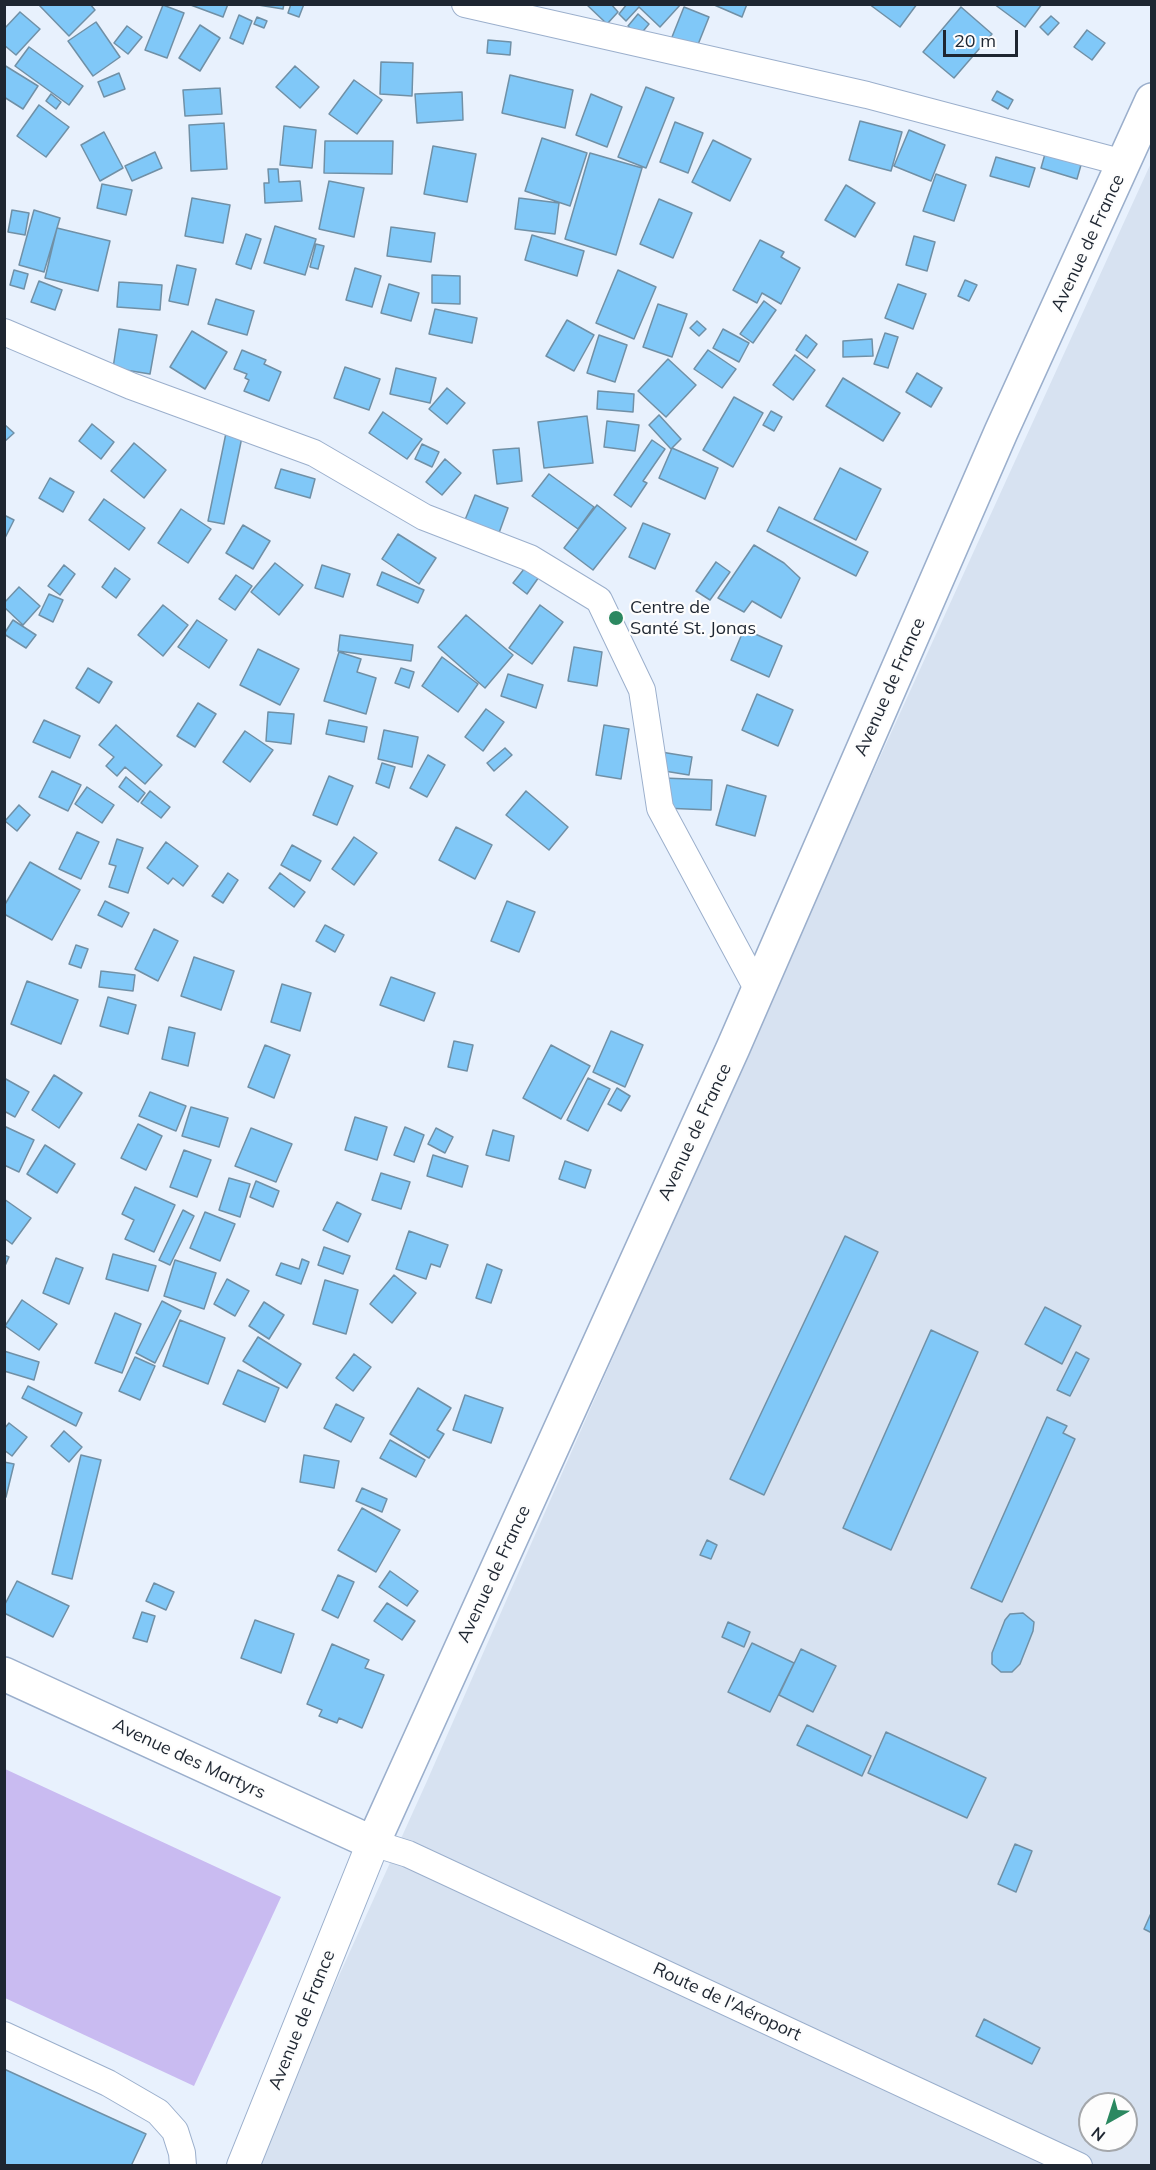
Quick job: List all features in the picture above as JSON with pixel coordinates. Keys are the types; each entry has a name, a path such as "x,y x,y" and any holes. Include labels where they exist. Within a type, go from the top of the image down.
{"main road":[{"name":"Avenue de France","path":"373,1843 758,990 1001,432 1152,100"},
{"name":"Avenue des Martyrs","path":"4,1674 373,1843"}],"street":[{"path":"465,4 867,95 1124,163"},
{"path":"4,332 131,386 314,453 424,518 530,558 599,600 642,690 660,807 758,990"},
{"name":"Avenue de France","path":"243,2166 373,1843"},
{"name":"Route de l'Aéroport","path":"373,1843 408,1854 1079,2166"},
{"path":"4,2036 108,2084 158,2112 175,2131 182,2153 183,2166"}],"shaded area":[{"path":"1151,163 1151,2165 253,2166 427,1781 786,963"},
{"path":"5,1769 281,1897 194,2086 5,1998"}],"building":[{"path":"38,4 90,4 95,10 69,36"},
{"path":"188,4 228,4 223,17"},
{"path":"252,4 284,4 283,9"},
{"path":"291,4 304,4 299,17 288,13"},
{"path":"586,4 611,4 618,12 607,24"},
{"path":"627,4 681,4 660,27 639,7 626,21 619,14"},
{"path":"712,4 747,4 742,17"},
{"path":"869,4 917,4 900,27"},
{"path":"994,4 1042,4 1025,27"},
{"path":"163,5 184,13 167,58 145,50"},
{"path":"684,7 709,17 695,52 670,42"},
{"path":"961,7 992,34 954,78 923,52"},
{"path":"20,12 40,29 16,55 4,45 4,29"},
{"path":"638,14 649,24 639,36 628,26"},
{"path":"239,15 252,21 243,44 230,38"},
{"path":"1051,16 1059,23 1048,35 1040,27"},
{"path":"257,17 267,21 264,28 254,24"},
{"path":"96,22 120,57 93,76 68,41"},
{"path":"200,25 220,38 200,71 179,58"},
{"path":"127,26 142,37 128,54 114,43"},
{"path":"1087,30 1105,43 1092,60 1074,47"},
{"path":"488,40 511,42 510,55 487,53"},
{"path":"29,47 83,86 69,105 15,66"},
{"path":"381,62 413,63 412,96 380,94"},
{"path":"4,65 38,86 23,109 4,97"},
{"path":"295,66 319,87 300,108 276,87"},
{"path":"119,73 125,89 104,97 98,82"},
{"path":"510,75 573,90 565,128 502,113"},
{"path":"354,80 382,100 357,134 329,114"},
{"path":"646,87 674,98 646,168 618,157"},
{"path":"220,88 222,114 185,116 183,90"},
{"path":"997,91 1013,100 1008,109 992,100"},
{"path":"462,92 463,120 417,123 415,94"},
{"path":"51,94 61,102 56,109 46,101"},
{"path":"591,94 622,107 607,147 576,135"},
{"path":"39,105 69,127 46,157 17,136"},
{"path":"860,121 902,132 891,171 849,160"},
{"path":"675,122 703,133 688,173 660,162"},
{"path":"224,123 227,169 191,171 189,125"},
{"path":"284,126 316,130 312,168 280,165"},
{"path":"909,130 945,145 931,181 894,166"},
{"path":"104,132 123,168 100,181 81,145"},
{"path":"542,138 587,153 570,206 525,191"},
{"path":"713,140 751,159 730,201 692,182"},
{"path":"325,141 393,141 392,174 324,173"},
{"path":"433,146 476,154 467,202 424,194"},
{"path":"155,152 162,168 132,181 125,166"},
{"path":"590,153 642,168 616,255 565,239"},
{"path":"1045,154 1081,165 1077,179 1041,168"},
{"path":"996,157 1035,168 1029,187 990,176"},
{"path":"268,169 278,169 279,182 300,181 302,201 265,203 264,183 269,183"},
{"path":"936,174 966,185 954,221 923,211"},
{"path":"329,181 364,188 354,237 319,229"},
{"path":"102,184 132,190 126,215 97,208"},
{"path":"846,185 875,203 855,237 825,220"},
{"path":"192,198 230,205 223,243 185,236"},
{"path":"519,198 559,203 555,234 515,229"},
{"path":"659,199 692,213 673,258 640,244"},
{"path":"12,210 29,213 25,235 8,232"},
{"path":"34,210 60,218 44,272 19,265"},
{"path":"275,226 316,239 305,275 264,263"},
{"path":"391,227 435,233 431,262 387,256"},
{"path":"57,228 110,241 98,291 45,278"},
{"path":"246,234 261,239 251,269 236,264"},
{"path":"532,235 584,251 577,276 525,260"},
{"path":"914,236 935,242 927,271 906,265"},
{"path":"760,240 784,252 781,257 800,268 781,304 762,293 757,303 733,290"},
{"path":"316,244 324,246 318,269 310,267"},
{"path":"177,265 196,269 188,305 169,301"},
{"path":"355,268 381,276 372,307 346,300"},
{"path":"14,270 28,274 24,289 10,285"},
{"path":"618,270 656,287 634,339 596,323"},
{"path":"432,275 460,276 460,304 432,303"},
{"path":"965,280 977,285 969,301 958,296"},
{"path":"39,281 62,290 55,310 31,302"},
{"path":"119,282 162,285 160,310 117,307"},
{"path":"389,284 419,293 411,321 381,313"},
{"path":"898,284 926,294 913,329 885,318"},
{"path":"216,299 254,311 247,335 208,324"},
{"path":"764,301 776,310 753,343 740,334"},
{"path":"658,304 687,314 672,357 643,347"},
{"path":"435,309 477,318 472,343 429,334"},
{"path":"567,320 594,335 574,371 546,356"},
{"path":"697,321 706,329 699,336 690,328"},
{"path":"119,329 157,335 150,374 113,368"},
{"path":"723,329 749,343 739,362 713,348"},
{"path":"192,331 227,352 205,389 170,367"},
{"path":"885,333 898,337 888,368 874,364"},
{"path":"599,335 627,345 615,382 587,373"},
{"path":"806,335 817,344 807,358 796,350"},
{"path":"872,339 873,356 843,357 843,341"},
{"path":"242,350 266,360 264,364 281,372 269,401 244,391 249,380 245,378 247,374 234,369"},
{"path":"708,350 736,369 722,388 694,369"},
{"path":"795,355 815,370 793,400 773,385"},
{"path":"668,359 696,385 666,417 638,391"},
{"path":"345,367 380,379 369,410 334,398"},
{"path":"396,368 436,378 430,403 390,394"},
{"path":"917,373 942,388 931,407 906,392"},
{"path":"843,378 900,413 883,441 826,406"},
{"path":"447,388 465,403 447,424 429,409"},
{"path":"598,391 634,394 633,412 597,409"},
{"path":"734,397 763,413 733,467 703,450"},
{"path":"771,411 782,417 774,431 763,425"},
{"path":"383,412 422,439 407,459 369,433"},
{"path":"659,415 681,439 671,449 649,425"},
{"path":"587,416 593,463 544,468 538,422"},
{"path":"607,421 639,425 635,451 604,447"},
{"path":"4,424 14,433 4,442"},
{"path":"92,424 114,442 101,459 79,441"},
{"path":"226,433 242,437 224,524 208,521"},
{"path":"652,440 665,449 643,481 647,483 631,507 614,495"},
{"path":"134,443 166,470 144,498 111,471"},
{"path":"422,444 439,452 432,467 415,459"},
{"path":"519,448 522,481 497,484 493,450"},
{"path":"672,448 718,468 705,499 659,478"},
{"path":"445,459 461,473 442,495 426,482"},
{"path":"840,468 881,489 856,540 814,519"},
{"path":"281,469 315,479 310,498 275,488"},
{"path":"549,474 594,507 578,529 532,496"},
{"path":"50,478 74,492 63,512 39,498"},
{"path":"475,495 508,508 499,533 465,520"},
{"path":"104,499 145,528 129,550 89,520"},
{"path":"597,505 626,528 593,570 564,548"},
{"path":"779,507 868,552 856,576 767,531"},
{"path":"181,509 211,529 188,563 158,543"},
{"path":"4,515 14,520 4,540"},
{"path":"643,523 670,534 655,569 629,557"},
{"path":"243,525 270,541 253,569 226,553"},
{"path":"398,534 436,558 419,584 382,559"},
{"path":"754,545 784,563 800,578 781,618 752,601 744,612 718,598"},
{"path":"716,562 730,572 710,600 696,591"},
{"path":"275,563 303,585 279,615 251,592"},
{"path":"528,564 541,574 527,594 513,583"},
{"path":"64,565 75,574 60,595 48,586"},
{"path":"322,565 350,574 343,597 315,588"},
{"path":"115,568 130,579 116,598 102,587"},
{"path":"382,572 424,590 418,603 377,585"},
{"path":"236,575 252,586 235,610 219,599"},
{"path":"19,587 40,606 23,625 4,607 4,603"},
{"path":"49,594 63,600 53,622 39,615"},
{"path":"163,605 188,625 163,656 138,635"},
{"path":"540,605 563,622 532,664 509,648"},
{"path":"466,615 513,655 485,688 438,647"},
{"path":"13,620 36,635 26,648 4,634"},
{"path":"197,620 227,640 209,668 178,647"},
{"path":"744,629 782,646 769,677 731,660"},
{"path":"340,635 413,645 411,661 338,651"},
{"path":"574,647 602,652 597,686 568,681"},
{"path":"258,649 299,669 280,705 240,685"},
{"path":"339,652 361,659 357,672 376,678 366,714 324,701"},
{"path":"442,657 478,684 458,712 422,686"},
{"path":"88,668 112,682 99,703 76,688"},
{"path":"401,668 414,672 409,688 395,683"},
{"path":"508,674 543,685 536,708 501,696"},
{"path":"757,694 793,710 778,746 742,730"},
{"path":"198,703 216,714 195,747 177,736"},
{"path":"486,709 504,722 483,751 465,737"},
{"path":"268,712 294,714 291,744 266,741"},
{"path":"44,720 80,736 70,758 33,742"},
{"path":"329,720 367,727 364,742 326,734"},
{"path":"116,725 162,765 145,784 125,767 117,776 106,766 114,757 99,745"},
{"path":"604,725 629,729 621,779 596,775"},
{"path":"384,730 418,737 412,767 378,759"},
{"path":"245,731 273,750 250,782 223,762"},
{"path":"505,748 512,755 494,771 487,763"},
{"path":"661,752 692,757 689,775 658,770"},
{"path":"428,755 445,765 427,797 410,788"},
{"path":"382,763 395,767 389,788 376,783"},
{"path":"52,771 81,785 68,811 39,797"},
{"path":"329,776 353,786 337,825 313,815"},
{"path":"126,777 145,793 138,802 119,787"},
{"path":"664,778 712,780 711,810 663,808"},
{"path":"727,785 766,796 755,836 716,825"},
{"path":"87,787 114,805 102,823 75,804"},
{"path":"150,791 170,807 161,818 141,803"},
{"path":"526,791 568,827 549,850 506,815"},
{"path":"19,805 30,815 17,831 5,821"},
{"path":"456,827 492,845 475,879 439,860"},
{"path":"77,832 99,842 81,879 59,869"},
{"path":"354,837 377,853 354,885 332,869"},
{"path":"117,839 143,848 128,893 109,887 116,866 109,864"},
{"path":"166,842 198,866 183,886 173,878 168,884 147,868"},
{"path":"292,845 321,861 310,881 281,865"},
{"path":"30,862 80,890 52,940 4,914 4,906"},
{"path":"228,873 238,880 223,903 212,896"},
{"path":"280,873 305,892 294,907 269,888"},
{"path":"105,901 129,913 122,927 98,915"},
{"path":"507,901 535,912 519,952 491,941"},
{"path":"325,925 344,935 335,952 316,941"},
{"path":"154,929 178,941 158,981 135,969"},
{"path":"76,945 88,949 81,968 69,964"},
{"path":"194,957 234,971 221,1010 181,996"},
{"path":"101,971 135,975 133,991 99,987"},
{"path":"391,977 435,993 424,1021 380,1005"},
{"path":"27,981 78,1000 61,1044 11,1024"},
{"path":"282,984 311,993 300,1031 271,1022"},
{"path":"108,997 136,1005 128,1034 100,1026"},
{"path":"169,1027 195,1033 188,1066 162,1059"},
{"path":"611,1031 643,1045 625,1087 593,1072"},
{"path":"454,1041 473,1045 467,1071 448,1067"},
{"path":"265,1045 290,1055 274,1098 248,1087"},
{"path":"551,1045 590,1066 561,1119 523,1098"},
{"path":"54,1075 82,1093 59,1128 32,1110"},
{"path":"4,1078 29,1092 15,1117 4,1111"},
{"path":"588,1078 610,1089 588,1131 567,1120"},
{"path":"617,1088 630,1096 621,1111 608,1104"},
{"path":"150,1092 186,1106 176,1131 139,1116"},
{"path":"191,1107 228,1118 219,1147 182,1136"},
{"path":"355,1117 387,1127 377,1160 345,1150"},
{"path":"138,1124 162,1136 146,1170 121,1158"},
{"path":"4,1126 34,1140 19,1172 4,1165"},
{"path":"405,1127 424,1135 414,1162 394,1155"},
{"path":"251,1128 292,1144 276,1182 235,1166"},
{"path":"436,1128 453,1137 445,1153 428,1144"},
{"path":"493,1130 514,1136 509,1161 486,1155"},
{"path":"45,1145 75,1164 57,1193 27,1174"},
{"path":"184,1150 211,1160 197,1197 170,1187"},
{"path":"433,1155 468,1166 462,1187 427,1176"},
{"path":"565,1161 591,1170 585,1188 559,1179"},
{"path":"381,1173 410,1182 401,1209 372,1200"},
{"path":"229,1178 250,1184 240,1217 219,1210"},
{"path":"256,1181 279,1191 273,1207 250,1197"},
{"path":"135,1187 175,1205 154,1252 125,1239 134,1220 122,1214"},
{"path":"4,1199 31,1218 12,1244 4,1238"},
{"path":"337,1202 361,1214 348,1242 323,1230"},
{"path":"183,1210 194,1216 170,1265 159,1260"},
{"path":"205,1212 235,1224 220,1261 190,1248"},
{"path":"409,1231 448,1245 440,1267 431,1264 426,1279 396,1269"},
{"path":"845,1236 878,1252 764,1495 730,1479"},
{"path":"324,1247 350,1256 343,1274 318,1265"},
{"path":"113,1254 156,1266 148,1291 106,1279"},
{"path":"4,1255 9,1257 4,1268"},
{"path":"56,1258 83,1268 69,1304 43,1293"},
{"path":"302,1259 309,1262 301,1284 276,1275 281,1263 299,1269"},
{"path":"175,1260 216,1273 204,1309 164,1296"},
{"path":"487,1264 502,1270 491,1303 476,1298"},
{"path":"394,1275 416,1293 392,1323 370,1304"},
{"path":"227,1279 249,1291 235,1316 214,1304"},
{"path":"325,1280 358,1290 346,1334 313,1324"},
{"path":"22,1300 57,1324 39,1350 5,1326"},
{"path":"162,1301 181,1311 155,1363 136,1353"},
{"path":"264,1302 284,1315 269,1339 249,1326"},
{"path":"1045,1307 1081,1326 1062,1364 1025,1344"},
{"path":"115,1313 141,1324 122,1373 95,1363"},
{"path":"180,1320 225,1338 208,1384 163,1366"},
{"path":"931,1330 978,1352 891,1550 843,1528"},
{"path":"258,1337 301,1364 287,1388 243,1361"},
{"path":"4,1351 39,1362 34,1380 4,1371"},
{"path":"1076,1352 1089,1359 1070,1396 1057,1390"},
{"path":"354,1354 371,1367 353,1391 336,1378"},
{"path":"135,1357 155,1366 140,1400 119,1391"},
{"path":"238,1370 279,1388 265,1422 223,1404"},
{"path":"28,1386 82,1413 76,1426 22,1398"},
{"path":"418,1388 451,1408 437,1430 444,1434 429,1458 390,1434"},
{"path":"465,1395 503,1408 491,1443 453,1430"},
{"path":"336,1404 364,1418 351,1442 324,1428"},
{"path":"1047,1417 1067,1426 1063,1433 1075,1439 1002,1602 971,1588"},
{"path":"9,1423 27,1437 12,1456 4,1450 4,1429"},
{"path":"64,1431 82,1447 69,1462 51,1446"},
{"path":"390,1440 425,1460 416,1477 380,1458"},
{"path":"81,1455 101,1460 72,1579 52,1574"},
{"path":"304,1455 339,1461 334,1488 300,1482"},
{"path":"4,1462 14,1464 6,1497 4,1497"},
{"path":"362,1488 387,1499 382,1512 356,1501"},
{"path":"362,1508 400,1530 376,1572 338,1550"},
{"path":"707,1540 717,1545 711,1559 700,1555"},
{"path":"390,1571 418,1591 407,1606 379,1587"},
{"path":"338,1575 354,1582 338,1618 322,1610"},
{"path":"17,1581 69,1606 53,1637 4,1613 4,1606"},
{"path":"154,1583 174,1592 166,1610 146,1601"},
{"path":"387,1603 415,1621 402,1640 374,1621"},
{"path":"142,1612 155,1616 147,1642 133,1638"},
{"path":"1023,1613 1034,1622 1033,1631 1020,1664 1012,1672 1001,1672 992,1664 992,1653 1005,1620 1010,1614"},
{"path":"255,1620 294,1634 281,1673 241,1658"},
{"path":"728,1622 750,1632 744,1647 722,1637"},
{"path":"752,1643 794,1663 770,1712 728,1692"},
{"path":"332,1644 369,1660 365,1668 384,1675 362,1728 339,1718 337,1723 319,1716 322,1710 307,1704"},
{"path":"801,1649 836,1666 813,1712 779,1695"},
{"path":"807,1725 871,1756 862,1776 797,1745"},
{"path":"886,1732 986,1778 967,1818 868,1773"},
{"path":"1015,1844 1032,1851 1016,1892 998,1884"},
{"path":"1152,1911 1152,1933 1144,1929"},
{"path":"984,2019 1040,2048 1032,2064 976,2036"},
{"path":"4,2069 146,2134 131,2166 4,2166"}],"place":[{"name":"Centre de Santé St. Jonas","path":"616,618"}]}
